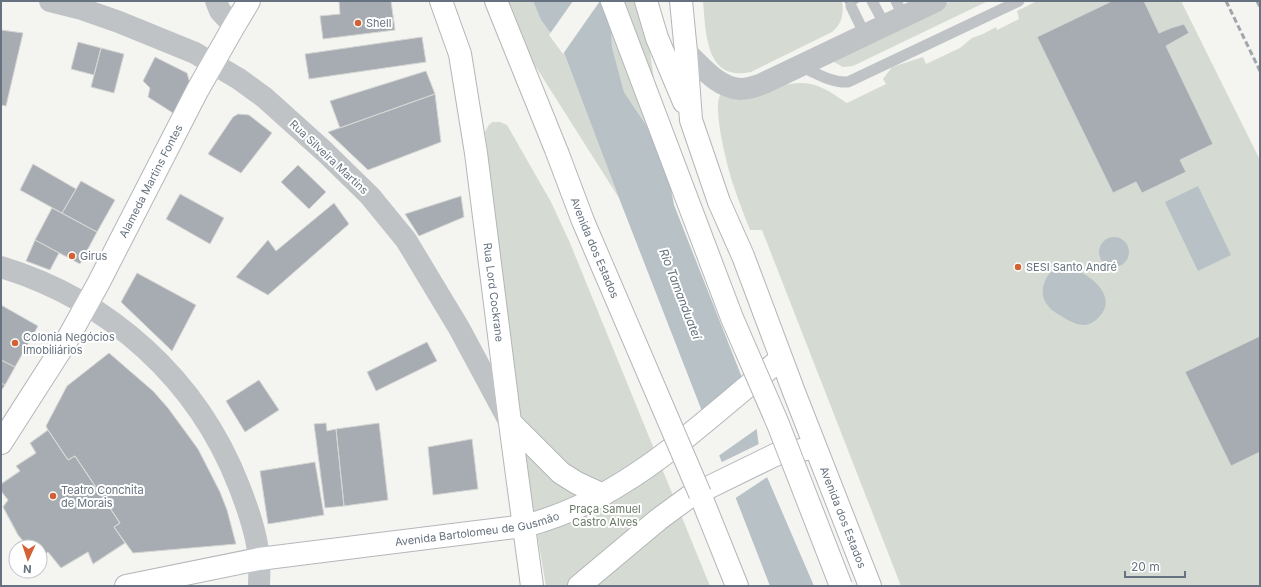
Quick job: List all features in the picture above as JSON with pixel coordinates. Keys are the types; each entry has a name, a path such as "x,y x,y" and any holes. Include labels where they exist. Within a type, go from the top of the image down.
{"main road":[{"name":"Alameda Martins Fontes","path":"1,443 67,340 98,284 212,64 249,1"},
{"name":"Rua Lord Cockrane","path":"441,1 460,54 476,153 532,586"},
{"name":"Avenida dos Estados","path":"496,1 583,220 700,494 737,586"},
{"path":"612,1 732,318 778,424 841,586"},
{"path":"646,1 657,38 691,120"},
{"name":"Avenida dos Estados","path":"681,1 691,120 719,202 743,256 781,359 870,586"},
{"name":"Avenida Bartolomeu de Gusmão","path":"126,586 259,559 524,526 547,521 603,495 671,450 781,359"},
{"path":"510,422 561,473 577,483 603,495"},
{"path":"579,586 689,497 777,454 796,450 816,449"}],"street":[{"name":"Rua Silveira Martins","path":"50,1 82,10 155,36 195,53 239,79 265,98 365,190 390,218 406,240 433,283 510,422"},
{"path":"216,1 220,11 234,26"},
{"path":"686,52 713,78 731,87 740,89 764,83 865,35 895,14 927,3"},
{"path":"1,267 42,282 86,304 118,326 149,352 176,380 203,416 224,452 238,484 251,522 259,559 259,586"}],"lane":[{"path":"872,1 895,14"},
{"path":"800,66 828,79 839,82 848,82 1019,1"},
{"path":"851,6 865,35"}],"green space":[{"path":"494,1 533,1 541,20 563,50 619,198"},
{"path":"601,1 643,1 664,152 624,92 612,47 611,25"},
{"path":"703,1 842,1 843,10 842,18 838,26 832,32 751,72 736,73 725,69 716,62 711,52 707,40"},
{"path":"951,1 988,1 853,66 843,67 834,62 836,57"},
{"name":"SESI Santo André","path":"1037,1 1181,1 1260,160 1260,586 901,586 762,230 750,230 743,213 735,190 721,138 718,100 721,94 747,96 784,85 801,83 818,86 847,103 886,84 883,79 892,67 923,57 926,64 960,48 972,38 996,27 997,30 1019,19 1017,11"},
{"name":"Praça Samuel Castro Alves","path":"492,122 500,122 507,125 551,202 570,243 710,586 546,586 521,441 485,132"}],"water":[{"name":"Rio Tamanduateí","path":"533,1 601,1 611,25 612,47 624,92 664,152 674,205 754,408 761,463 814,586 770,586 563,50 541,20"},
{"path":"1198,186 1231,255 1198,271 1165,202"},
{"path":"1114,237 1120,238 1128,246 1128,258 1120,266 1114,267 1108,266 1100,258 1099,252 1100,246 1108,238"},
{"path":"1059,266 1068,267 1087,276 1096,282 1102,290 1105,299 1105,308 1099,317 1090,324 1076,324 1053,311 1045,302 1043,290 1046,278"}],"pier":[{"path":"573,1 600,1 563,54 549,35"},
{"path":"745,379 756,407 758,428 717,457 703,419"},
{"path":"761,443 763,462 769,476 734,499 720,463"}],"building":[{"name":"Shell","path":"339,1 391,1 395,30 323,39 320,16 340,14"},
{"path":"844,1 861,1 848,8"},
{"path":"1112,1 1144,1 1159,33 1184,24 1189,33 1166,46 1213,144 1180,160 1186,172 1142,193 1136,182 1113,193 1037,37"},
{"path":"1,30 23,33 6,106 1,105"},
{"path":"422,37 426,62 309,79 305,54"},
{"path":"78,42 101,48 94,75 71,69"},
{"path":"101,48 124,54 114,93 91,87"},
{"path":"155,57 187,73 191,87 173,113 148,97 150,88 143,81"},
{"path":"426,71 435,94 340,128 330,101"},
{"path":"435,94 441,142 368,170 328,132"},
{"path":"238,114 249,115 272,133 241,173 208,154 233,117"},
{"path":"33,164 76,189 62,213 20,190"},
{"path":"298,165 326,192 309,209 281,182"},
{"path":"81,181 115,200 97,232 62,213"},
{"path":"180,194 224,218 210,244 166,219"},
{"path":"461,196 464,217 419,236 405,214"},
{"path":"334,203 349,224 268,295 236,277 268,240 276,251"},
{"path":"52,208 97,232 80,264 35,240"},
{"path":"35,240 59,253 50,270 26,261"},
{"path":"137,273 196,305 172,351 121,302"},
{"name":"Colonia Negócios Imobiliários","path":"1,305 38,326 15,367 1,360"},
{"path":"1260,336 1260,452 1231,466 1185,372"},
{"path":"427,342 437,361 376,391 367,372"},
{"path":"109,353 153,391 168,408 198,449 220,492 227,510 236,544 133,553 114,527 120,523 75,456 68,460 48,430 46,426 67,386"},
{"path":"1,360 15,367 5,385 1,383"},
{"path":"259,380 279,410 245,432 226,401"},
{"path":"1,383 5,385 1,391"},
{"path":"326,423 327,431 336,429 344,506 325,508 314,424"},
{"path":"379,423 388,500 344,506 336,429"},
{"name":"Teatro Conchita de Morais","path":"48,430 68,460 75,456 120,523 114,527 125,543 93,564 88,552 61,568 48,552 48,539 21,539 3,507 8,500 1,491 1,484 20,471 16,466 36,453 30,443"},
{"name":"Teatro Conchita de Morais","path":"48,430 68,460 75,456 120,523 114,527 125,543 93,564 88,552 61,568 48,552 48,539 21,539 3,507 8,500 1,491 1,484 20,471 16,466 36,453 30,443"},
{"path":"472,439 478,489 433,495 428,447"},
{"path":"315,462 324,515 268,524 260,471"}],"railway":[{"path":"1226,1 1260,71"},
{"path":"1257,1 1260,7"}],"place":[{"name":"Shell","path":"358,23"},
{"name":"Girus","path":"72,256"},
{"name":"SESI Santo André","path":"1018,267"},
{"name":"Colonia Negócios Imobiliários","path":"15,343"},
{"name":"Teatro Conchita de Morais","path":"53,496"}]}
